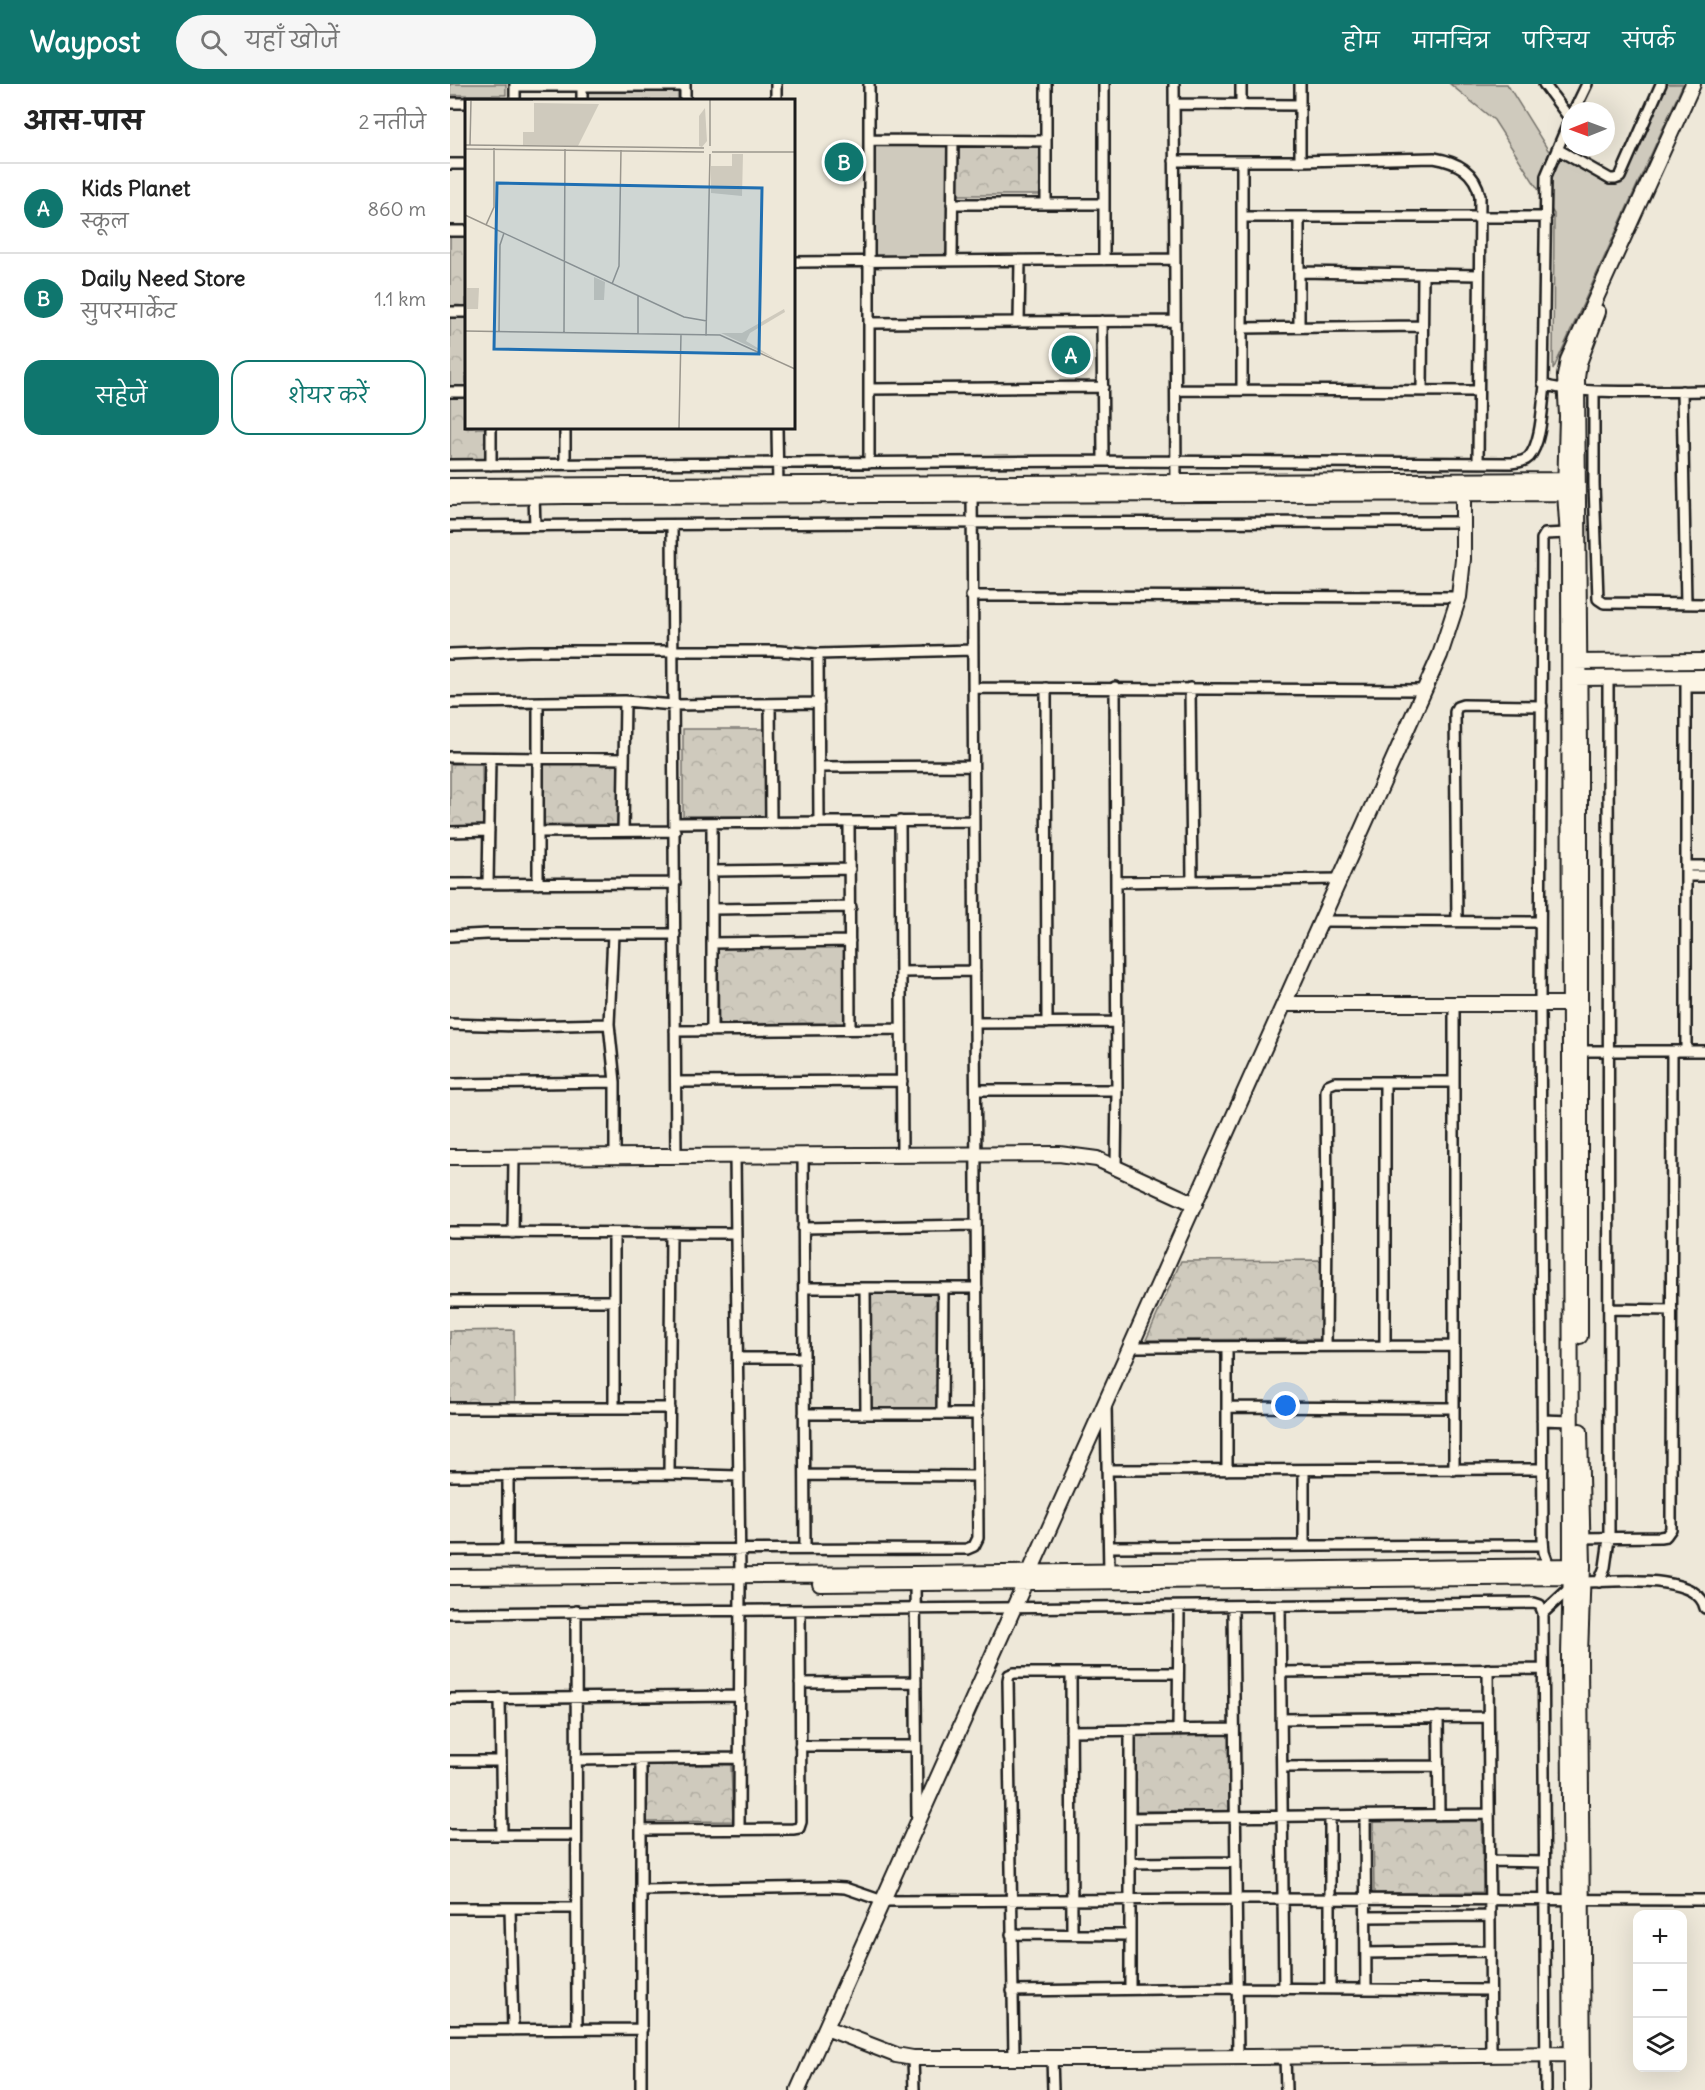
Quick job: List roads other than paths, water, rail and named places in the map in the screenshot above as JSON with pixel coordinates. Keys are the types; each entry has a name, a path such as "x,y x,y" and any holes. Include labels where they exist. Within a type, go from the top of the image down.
{"street":[{"path":"869,84 869,463"},
{"path":"1046,84 1046,204"},
{"path":"1104,84 1104,260"},
{"path":"1174,84 1176,488"},
{"path":"1241,84 1241,105"},
{"path":"1300,84 1300,161"},
{"path":"1544,84 1561,107"},
{"path":"1578,102 1587,84"},
{"path":"1556,152 1610,179 1620,177 1661,84"},
{"path":"1574,662 1568,533 1572,389 1568,360 1693,84"},
{"path":"1572,389 1594,321 1703,84"},
{"path":"515,85 685,85"},
{"path":"582,86 582,99"},
{"path":"1174,104 1300,105"},
{"path":"869,140 1046,141"},
{"path":"450,465 1103,461 1511,463 1523,461 1534,447 1545,386 1543,378 1546,176 1561,140"},
{"path":"952,141 952,261"},
{"path":"1174,161 1434,158 1448,160 1471,174 1480,196 1478,463"},
{"path":"1242,161 1242,390"},
{"path":"952,204 1104,204"},
{"path":"1242,217 1546,217"},
{"path":"1299,217 1299,327"},
{"path":"795,262 1175,260"},
{"path":"1019,322 1020,261"},
{"path":"1299,272 1479,275"},
{"path":"1422,390 1423,274"},
{"path":"1102,321 1103,461"},
{"path":"869,323 1175,321"},
{"path":"1242,328 1422,326"},
{"path":"1545,386 1594,391 1705,391"},
{"path":"869,389 1103,387"},
{"path":"1176,390 1478,391"},
{"path":"1594,391 1594,495 1598,599 1604,603 1705,604"},
{"path":"1682,391 1686,604"},
{"path":"491,429 491,465"},
{"path":"565,429 565,464"},
{"path":"777,429 778,490"},
{"path":"450,486 778,490 1570,487"},
{"path":"798,2090 1440,655 1459,597 1463,559 1462,487"},
{"path":"1570,487 1574,662 1575,1051 1580,1432 1577,1576 1569,1655 1576,1900 1577,2054 1572,2090"},
{"path":"450,1550 967,1549 974,1546 978,1538 972,489"},
{"path":"450,498 778,490"},
{"path":"534,497 535,525"},
{"path":"450,526 972,522 1463,522"},
{"path":"672,525 676,1156"},
{"path":"1549,1566 1543,1545 1542,1420 1540,921 1542,539 1545,534 1568,533"},
{"path":"971,596 1459,597"},
{"path":"450,654 529,651 779,651 818,654 972,650"},
{"path":"818,654 819,822"},
{"path":"1574,662 1705,661"},
{"path":"1686,682 1705,677"},
{"path":"1574,678 1686,682 1705,687"},
{"path":"1574,678 1570,1004 1575,1051 1571,1421 1577,1538"},
{"path":"1599,1582 1605,1566 1609,1539 1608,678"},
{"path":"1686,682 1686,1051"},
{"path":"1115,687 1116,1166"},
{"path":"973,688 1425,690"},
{"path":"1046,688 1047,1023"},
{"path":"1190,688 1192,881"},
{"path":"450,703 538,704 625,701 674,705 819,703"},
{"path":"623,831 625,701"},
{"path":"538,704 538,884"},
{"path":"770,704 771,823"},
{"path":"1457,921 1455,712 1457,707 1462,705 1542,706"},
{"path":"450,758 624,759"},
{"path":"488,884 490,758"},
{"path":"819,766 973,766"},
{"path":"539,832 623,831 712,823 974,820"},
{"path":"900,821 902,1155"},
{"path":"849,822 850,1029"},
{"path":"712,823 712,1031"},
{"path":"450,831 489,831"},
{"path":"1687,866 1705,866"},
{"path":"712,871 850,869"},
{"path":"1687,876 1705,876"},
{"path":"1116,882 1341,879"},
{"path":"450,884 675,883"},
{"path":"712,909 851,907"},
{"path":"1322,921 1540,921"},
{"path":"613,934 609,1023 615,1082 615,1156"},
{"path":"450,936 675,934"},
{"path":"712,943 850,941"},
{"path":"901,972 975,972"},
{"path":"1285,1004 1570,1004"},
{"path":"1454,1004 1454,1470"},
{"path":"975,1023 1117,1022"},
{"path":"450,1024 520,1026 609,1023"},
{"path":"675,1031 901,1029"},
{"path":"1575,1051 1705,1051"},
{"path":"1577,1538 1660,1537 1666,1536 1671,1529 1672,1051"},
{"path":"676,1082 902,1081"},
{"path":"450,1084 615,1082"},
{"path":"1326,1346 1328,1215 1326,1091 1328,1085 1335,1082 1454,1082"},
{"path":"1385,1082 1385,1346"},
{"path":"976,1090 1117,1090"},
{"path":"803,1155 805,1548"},
{"path":"450,1157 1079,1155 1116,1166 1195,1204"},
{"path":"735,1156 740,1579 740,1829"},
{"path":"513,1233 514,1157"},
{"path":"803,1228 976,1225"},
{"path":"450,1232 736,1233"},
{"path":"614,1233 614,1408"},
{"path":"669,1474 671,1233"},
{"path":"804,1288 977,1288"},
{"path":"865,1288 866,1414"},
{"path":"942,1414 943,1288"},
{"path":"450,1301 614,1301"},
{"path":"1609,1309 1672,1310"},
{"path":"1130,1347 1453,1346"},
{"path":"1227,1347 1227,1470"},
{"path":"738,1358 804,1358"},
{"path":"1106,1400 1109,1572"},
{"path":"1227,1407 1454,1408"},
{"path":"450,1408 670,1408"},
{"path":"804,1414 978,1414"},
{"path":"1542,1420 1571,1421"},
{"path":"1109,1470 1543,1469"},
{"path":"1304,1470 1304,1546"},
{"path":"450,1476 669,1474 738,1476"},
{"path":"805,1475 978,1476"},
{"path":"508,1476 508,1549"},
{"path":"1109,1547 1543,1545"},
{"path":"1093,1577 1109,1572 1549,1566 1599,1582 1669,1583 1698,1595 1703,1600 1705,1608"},
{"path":"450,1576 740,1579 1577,1576"},
{"path":"1543,1613 1577,1576"},
{"path":"915,1578 917,1826"},
{"path":"450,1586 740,1579"},
{"path":"450,1613 1534,1603 1540,1605 1543,1613 1546,2090"},
{"path":"1233,1607 1238,2057"},
{"path":"1280,1607 1284,1989"},
{"path":"1178,1730 1179,1608"},
{"path":"641,1830 793,1829 799,1827 801,1822 800,1610"},
{"path":"576,1611 577,2029"},
{"path":"1488,1669 1491,2054"},
{"path":"1281,1672 1542,1669"},
{"path":"1014,2057 1009,1675 1014,1673 1178,1673"},
{"path":"1071,1674 1072,1934"},
{"path":"800,1683 916,1682"},
{"path":"450,1699 740,1696"},
{"path":"500,1698 502,1835"},
{"path":"1281,1719 1488,1717"},
{"path":"1438,1718 1439,1815"},
{"path":"1071,1731 1234,1729"},
{"path":"1130,1730 1130,1989"},
{"path":"800,1746 916,1746"},
{"path":"576,1760 739,1758"},
{"path":"641,1760 641,2090"},
{"path":"450,1761 501,1761"},
{"path":"1282,1767 1439,1766"},
{"path":"1130,1818 1489,1814"},
{"path":"1365,1815 1366,1989"},
{"path":"1330,1816 1330,1989"},
{"path":"450,1835 575,1834"},
{"path":"1489,1861 1544,1862"},
{"path":"1130,1863 1236,1863"},
{"path":"641,1890 829,1887 845,1888 883,1901 1705,1900"},
{"path":"450,1908 576,1908"},
{"path":"510,1908 513,2030"},
{"path":"1366,1917 1490,1916"},
{"path":"1011,1934 1130,1935"},
{"path":"1366,1953 1490,1951"},
{"path":"1012,1991 1237,1988 1490,1990"},
{"path":"826,2028 896,2055 913,2058 1577,2054"},
{"path":"450,2030 642,2029"},
{"path":"1577,2054 1583,2090"},
{"path":"1285,2056 1286,2090"},
{"path":"913,2058 914,2090"},
{"path":"1052,2058 1053,2090"}],"place":[{"name":"Daily Need Store","path":"844,162"},
{"name":"Kids Planet","path":"1071,355"}]}
